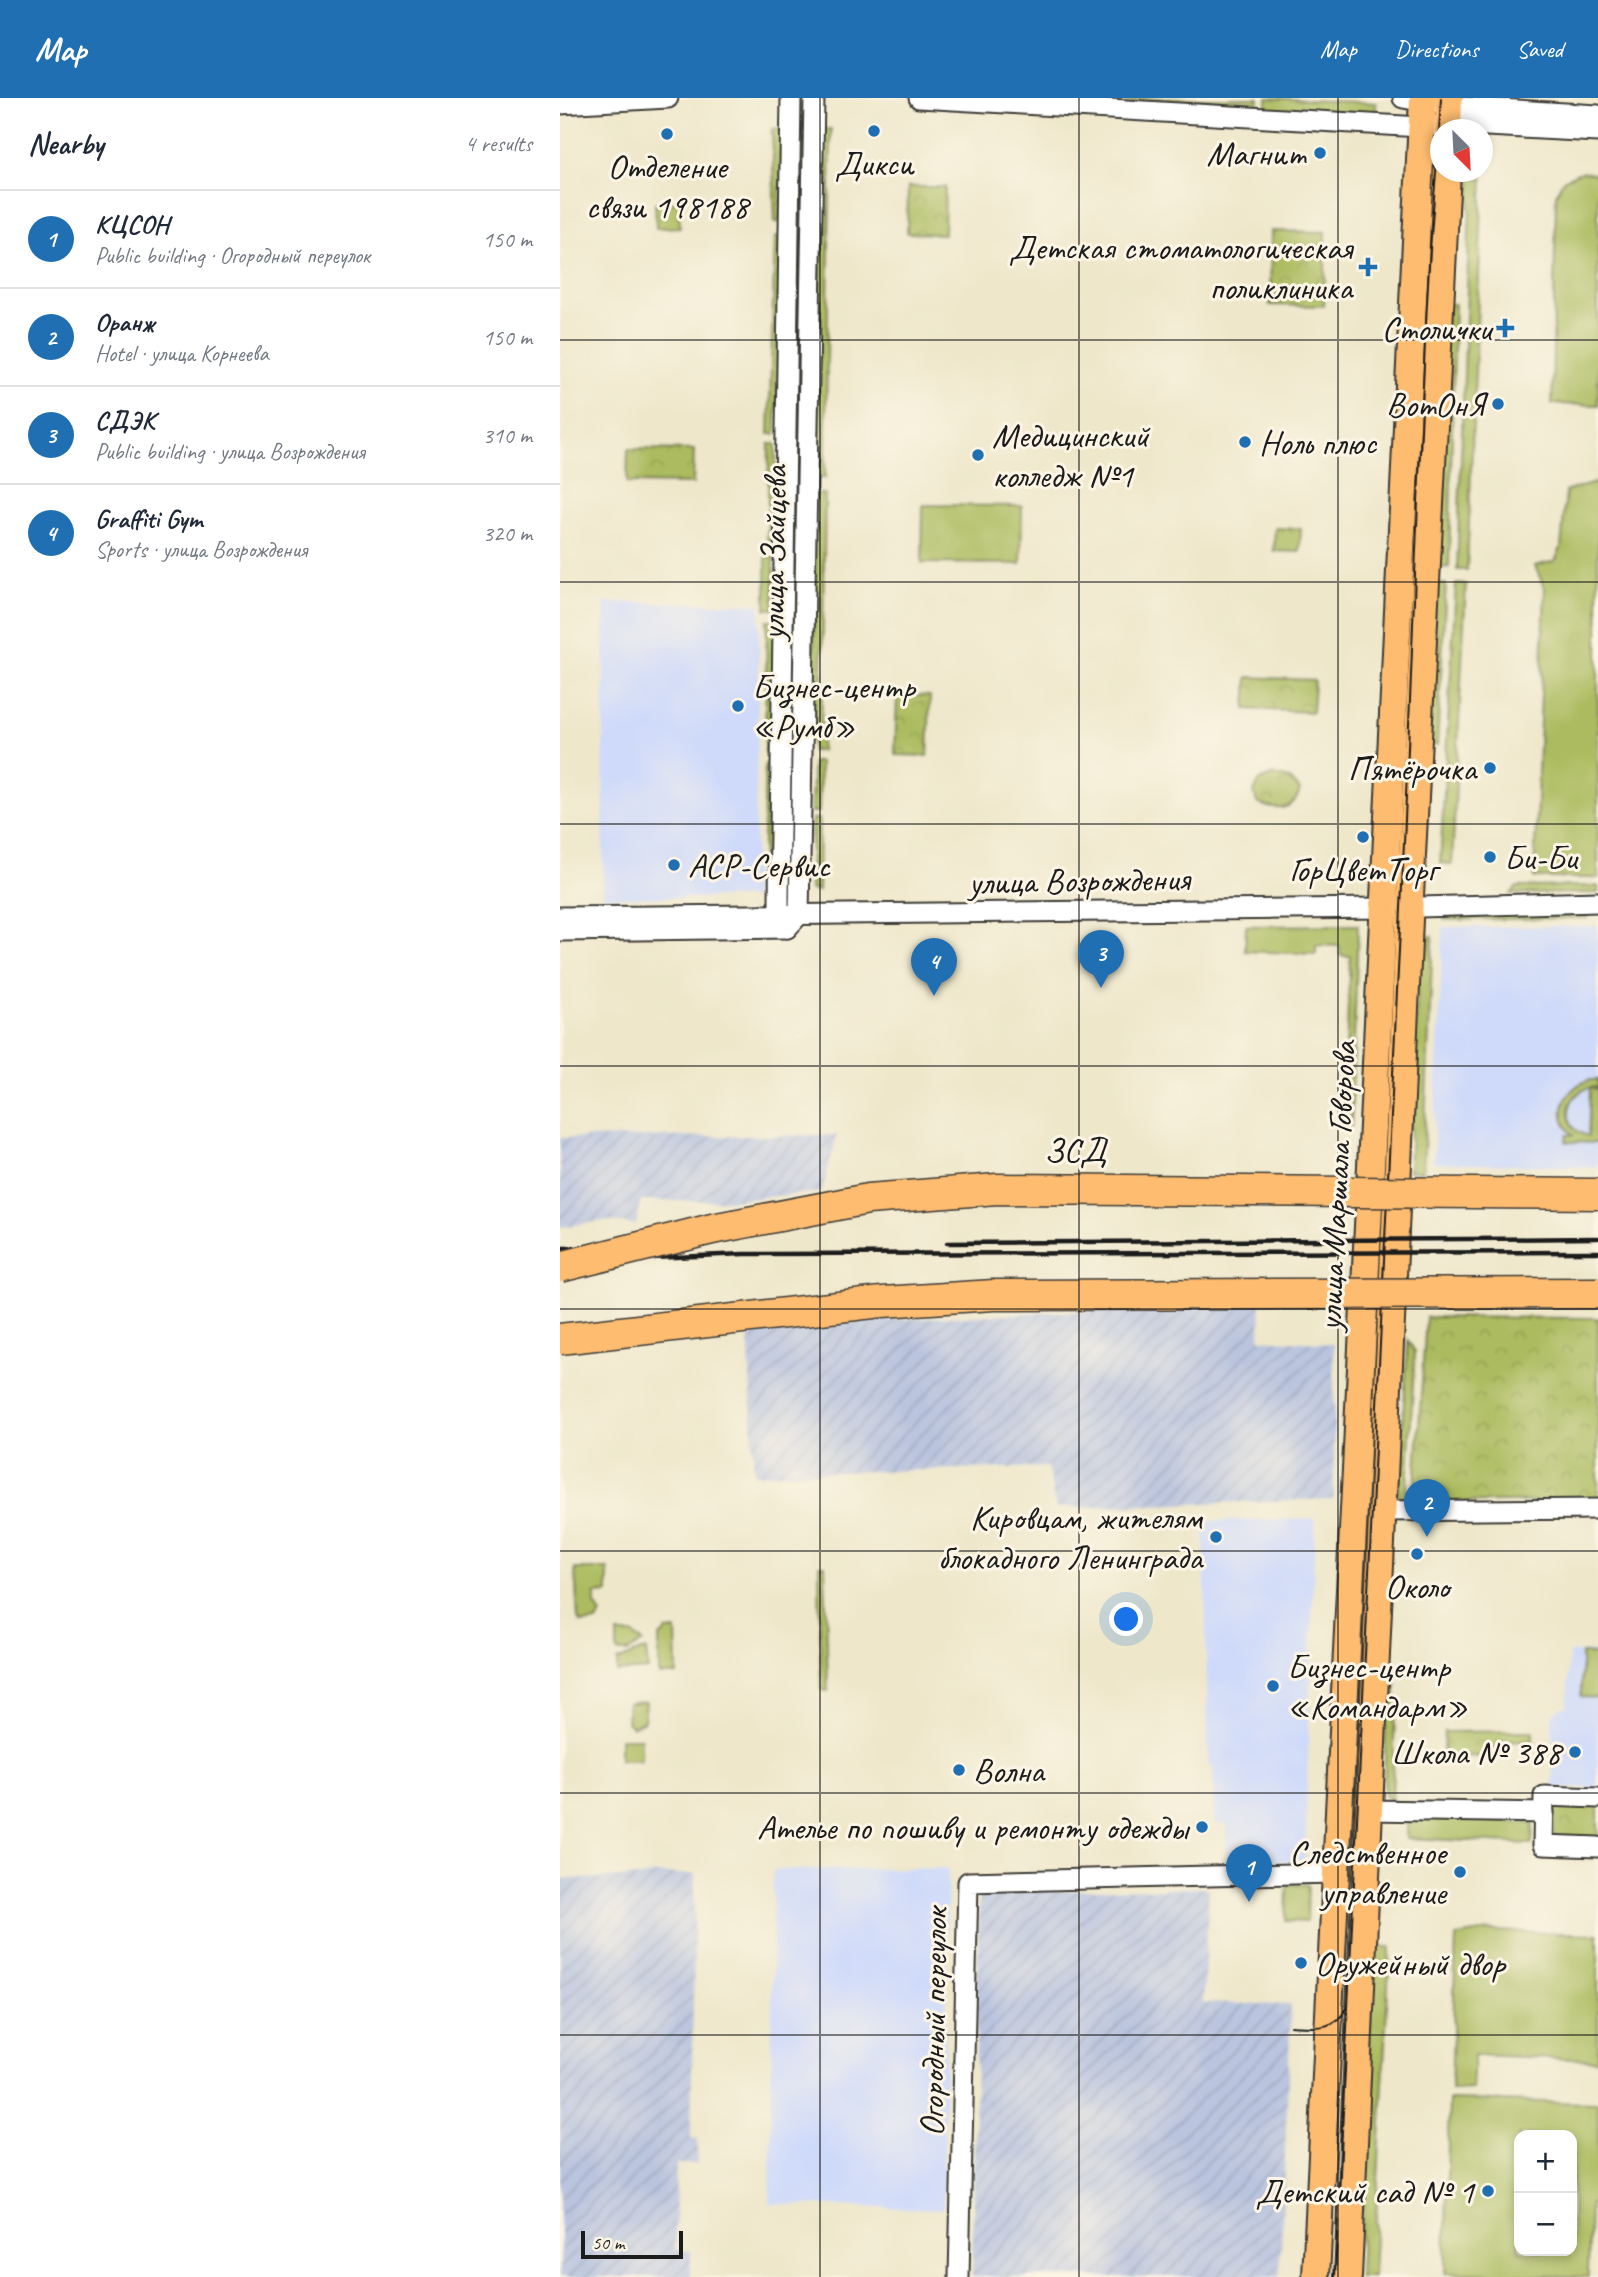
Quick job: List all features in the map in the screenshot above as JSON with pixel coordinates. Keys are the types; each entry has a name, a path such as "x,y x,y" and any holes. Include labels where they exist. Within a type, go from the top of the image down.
{"highway":[{"name":"ЗСД","path":"560,1268 712,1230 868,1199 997,1189 1598,1194"},
{"path":"560,1339 882,1302 994,1295 1598,1293"}],"main road":[{"name":"улица Маршала Говорова","path":"1348,2277 1384,1511 1398,906 1422,127 1416,99"},
{"name":"улица Маршала Говорова","path":"1316,2277 1334,1873 1355,1511 1446,182"}],"street":[{"path":"560,104 668,98"},
{"name":"улица Зайцева","path":"788,919 791,98"},
{"name":"улица Зайцева","path":"788,919 814,98"},
{"path":"919,98 1422,127 1449,114 1598,115"},
{"path":"1416,99 1449,114 1598,132"},
{"name":"улица Возрождения","path":"560,917 788,919 1598,902"},
{"name":"улица Возрождения","path":"560,931 788,919"},
{"path":"1384,1511 1598,1509"},
{"path":"1370,1810 1544,1804 1598,1798"},
{"path":"1544,1804 1543,1845 1598,1847"},
{"name":"Огородный переулок","path":"959,2277 968,1882 1334,1873"}],"shaded area":[{"path":"604,602 760,604 754,898 603,897"},
{"path":"1598,926 1598,1167 1433,1163 1443,927"},
{"path":"837,1135 822,1192 716,1201 641,1201 636,1225 603,1221 560,1227 560,1138"},
{"path":"1261,1303 1260,1339 1334,1344 1334,1499 1056,1508 1047,1467 754,1474 748,1326"},
{"path":"1315,1519 1305,1861 1226,1862 1226,1825 1216,1824 1214,1819 1213,1769 1208,1765 1204,1521"},
{"name":"Школа № 388","path":"1598,1652 1598,1788 1553,1788 1552,1716 1559,1708 1567,1707 1569,1653"},
{"path":"948,1868 943,2209 770,2204 773,1870"},
{"path":"655,1874 695,1874 691,2138 698,2139 697,2164 676,2164 675,2250 691,2251 690,2277 560,2277 560,1879 641,1877"},
{"path":"1209,1888 1203,2003 1291,2005 1280,2277 972,2277 979,1892"}],"green space":[{"path":"1055,98 1259,98 1258,110"},
{"path":"1267,98 1376,103 1376,117 1267,110"},
{"path":"772,129 781,129 780,222 775,222"},
{"path":"823,129 831,129 825,478 817,477"},
{"path":"1580,172 1598,174 1598,405 1552,404 1556,194 1563,180"},
{"path":"1471,182 1483,182 1467,570 1457,570"},
{"path":"908,187 945,187 944,234 907,233"},
{"path":"679,202 680,227 656,228 655,203"},
{"path":"1271,231 1326,232 1324,306 1270,305"},
{"path":"775,237 780,237 776,434 769,434"},
{"path":"1446,304 1455,304 1449,567 1437,568"},
{"path":"769,444 776,444 775,541 767,541"},
{"path":"628,449 694,450 693,484 627,483"},
{"path":"1598,482 1598,878 1534,878 1545,589 1535,566 1555,561 1561,548 1566,491"},
{"path":"816,494 825,494 821,751 812,751"},
{"path":"923,505 1022,506 1021,564 922,563"},
{"path":"1275,528 1301,529 1300,552 1274,551"},
{"path":"766,557 774,557 774,609 766,609"},
{"path":"1435,584 1446,584 1437,745 1428,745"},
{"path":"1456,584 1466,584 1452,864 1440,863"},
{"path":"767,620 774,620 771,752 765,752"},
{"path":"1248,677 1314,680 1312,712 1246,709"},
{"path":"897,695 930,696 928,756 895,755"},
{"path":"813,762 820,762 819,812 811,812"},
{"path":"765,764 771,764 769,888 762,888"},
{"path":"1274,775 1290,779 1300,790 1289,806 1277,808 1257,803 1254,792 1259,781"},
{"path":"812,819 819,819 818,891 810,890"},
{"path":"1598,886 1598,893 1511,894 1517,887"},
{"path":"1587,911 1588,918 1444,920 1444,914"},
{"path":"1358,925 1351,1127 1343,1127 1350,956 1340,955 1340,946 1316,945 1316,954 1245,951 1246,926"},
{"path":"1420,936 1433,936 1423,1171 1409,1171"},
{"path":"1590,1080 1598,1080 1598,1087 1587,1089 1572,1100 1569,1117 1578,1132 1588,1136 1590,1089 1598,1089 1598,1143 1566,1142 1567,1135 1573,1135 1564,1119 1564,1103 1574,1089"},
{"path":"1426,1317 1598,1318 1598,1501 1414,1503"},
{"path":"1408,1340 1415,1352 1406,1503 1398,1494"},
{"path":"819,1565 825,1565 828,1691 821,1690"},
{"path":"575,1569 608,1569 608,1593 595,1594 595,1605 601,1614 597,1622 581,1623 578,1619"},
{"path":"676,1630 677,1675 659,1675 659,1638 666,1631"},
{"path":"617,1634 632,1634 643,1642 628,1652 617,1652"},
{"path":"646,1649 648,1670 617,1672 617,1661"},
{"path":"1581,1654 1598,1654 1598,1698 1581,1697"},
{"path":"1387,1683 1396,1683 1392,1802 1384,1794"},
{"path":"646,1702 644,1721 632,1727 627,1722 628,1703"},
{"path":"1533,1731 1533,1741 1499,1742 1486,1757 1443,1755 1444,1732"},
{"path":"620,1738 641,1738 641,1760 620,1760"},
{"path":"1554,1800 1598,1802 1598,1840 1553,1838"},
{"path":"1407,1817 1533,1823 1532,1844 1406,1838"},
{"path":"1287,1884 1308,1885 1307,1922 1286,1921"},
{"path":"1489,1931 1598,1934 1598,2060 1474,2055 1472,2089 1451,2090 1456,1936"},
{"path":"1374,1947 1390,1947 1373,2277 1359,2277"},
{"name":"Детский сад № 1","path":"1449,2100 1598,2103 1598,2204 1590,2204 1588,2277 1445,2273"}],"tram line":[{"path":"1335,2277 1401,908 1424,362 1441,98"},
{"path":"1290,2026 1330,2025 1342,2016 1346,2008"}],"railway":[{"path":"947,1243 1598,1238"},
{"path":"560,1248 664,1247"},
{"path":"560,1262 744,1254 1598,1252"}],"place":[{"name":"Дикси","path":"874,131"},
{"name":"Отделение связи 198188","path":"667,134"},
{"name":"Магнит","path":"1320,153"},
{"name":"Детская стоматологическая поликлиника","path":"1368,267"},
{"name":"Столички","path":"1505,328"},
{"name":"ВотОнЯ","path":"1498,404"},
{"name":"Ноль плюс","path":"1245,442"},
{"name":"Медицинский колледж №1","path":"978,455"},
{"name":"Бизнес-центр «Румб»","path":"738,706"},
{"name":"Пятёрочка","path":"1490,768"},
{"name":"ГорЦветТорг","path":"1363,837"},
{"name":"Би-Би","path":"1490,857"},
{"name":"АСР-Сервис","path":"674,865"},
{"name":"СДЭК","path":"1101,988"},
{"name":"Graffiti Gym","path":"934,996"},
{"name":"Кировцам, жителям блокадного Ленинграда","path":"1216,1537"},
{"name":"Оранж","path":"1427,1537"},
{"name":"Около","path":"1417,1554"},
{"name":"Бизнес-центр «Командарм»","path":"1273,1686"},
{"name":"Школа № 388","path":"1575,1752"},
{"name":"Волна","path":"959,1770"},
{"name":"Ателье по пошиву и ремонту одежды","path":"1202,1827"},
{"name":"Следственное управление","path":"1460,1872"},
{"name":"КЦСОН","path":"1249,1902"},
{"name":"Оружейный двор","path":"1301,1963"},
{"name":"Детский сад № 1","path":"1488,2191"}]}
